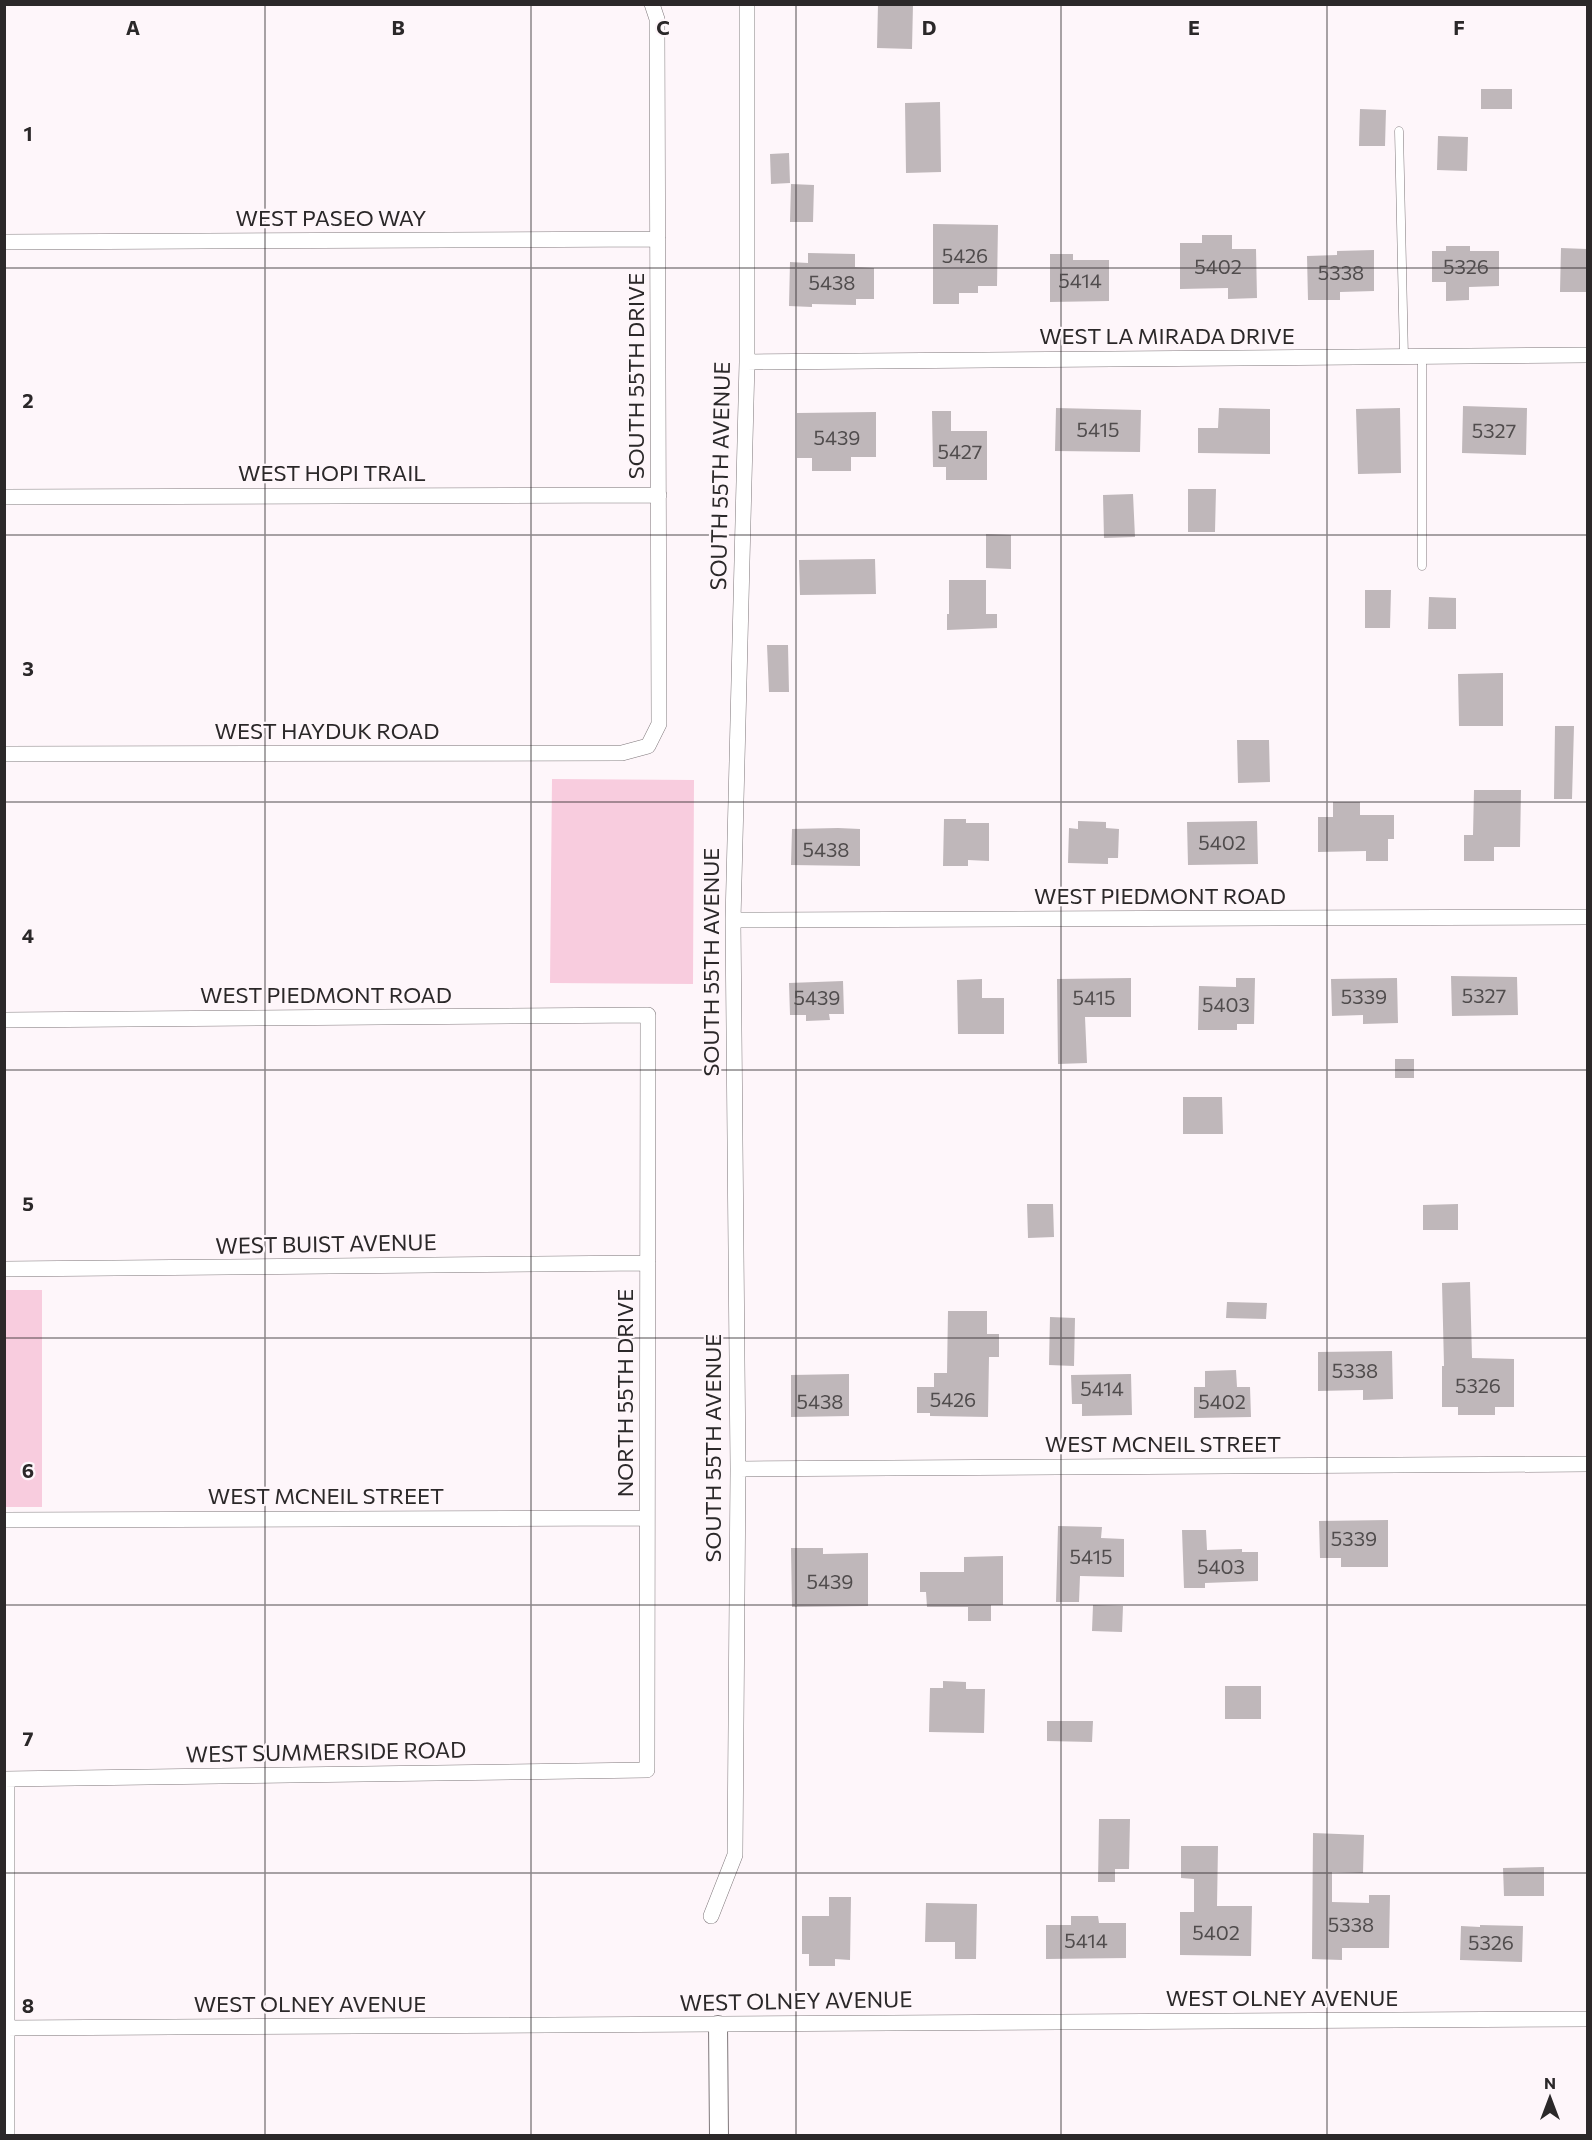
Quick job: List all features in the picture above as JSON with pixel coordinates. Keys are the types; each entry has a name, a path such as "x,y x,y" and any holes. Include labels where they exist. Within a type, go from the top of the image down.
{"street":[{"name":"SOUTH 55TH DRIVE","path":"648,746 659,724 657,19 652,4"},
{"name":"SOUTH 55TH AVENUE","path":"711,1916 735,1855 738,1469 733,920 747,362 747,4"},
{"name":"WEST PASEO WAY","path":"4,243 658,238"},
{"name":"WEST LA MIRADA DRIVE","path":"747,362 1587,355"},
{"name":"WEST HOPI TRAIL","path":"4,497 659,495"},
{"name":"WEST HAYDUK ROAD","path":"4,754 622,753 648,746"},
{"name":"WEST PIEDMONT ROAD","path":"733,920 1587,917"},
{"name":"WEST PIEDMONT ROAD","path":"4,1020 648,1015"},
{"name":"NORTH 55TH DRIVE","path":"647,1770 648,1015"},
{"name":"WEST BUIST AVENUE","path":"4,1269 648,1263"},
{"name":"WEST MCNEIL STREET","path":"738,1469 1587,1464"},
{"name":"WEST MCNEIL STREET","path":"4,1520 647,1518"},
{"name":"WEST SUMMERSIDE ROAD","path":"5,1779 647,1770"},
{"path":"5,1779 8,2136"},
{"name":"WEST OLNEY AVENUE","path":"6,2028 1587,2019"},
{"path":"718,2025 719,2136"}],"lane":[{"path":"1399,131 1404,357"},
{"path":"1422,357 1422,566"}],"shaded area":[{"path":"552,779 694,780 693,984 550,983"},
{"path":"5,1290 42,1290 42,1507 5,1507"}],"building":[{"path":"878,4 913,4 912,49 877,48"},
{"path":"1481,89 1512,89 1512,109 1481,109"},
{"path":"940,102 941,172 906,173 905,103"},
{"path":"1360,109 1386,110 1385,146 1359,146"},
{"path":"1438,136 1468,137 1467,171 1437,170"},
{"path":"789,153 790,183 771,184 770,154"},
{"path":"791,184 814,185 813,222 790,222"},
{"path":"933,224 998,225 997,286 978,286 978,293 959,293 959,304 933,304"},
{"path":"1202,235 1232,235 1232,249 1256,249 1257,298 1228,299 1228,288 1180,289 1180,243 1202,243"},
{"path":"1446,246 1470,246 1470,251 1499,251 1499,286 1469,287 1469,300 1446,301 1446,282 1432,282 1432,251 1446,251"},
{"path":"1561,248 1587,249 1587,292 1560,292"},
{"path":"1374,250 1374,291 1340,292 1340,300 1308,300 1307,256 1337,255 1337,251"},
{"path":"808,253 855,254 855,267 874,268 874,299 856,299 856,305 789,306 790,262 808,263"},
{"path":"1050,254 1073,254 1073,260 1109,260 1109,301 1050,302"},
{"path":"1463,406 1527,408 1526,455 1462,453"},
{"path":"1056,408 1141,410 1140,452 1055,451"},
{"path":"1219,408 1270,409 1270,454 1198,453 1198,428 1218,428"},
{"path":"1400,408 1401,473 1358,474 1356,409"},
{"path":"932,411 951,411 951,431 987,431 987,480 946,480 946,467 933,467"},
{"path":"876,412 876,457 851,457 851,471 812,471 812,458 797,458 797,413"},
{"path":"1188,489 1216,489 1215,532 1188,532"},
{"path":"1133,494 1135,537 1104,538 1103,495"},
{"path":"986,534 1011,535 1011,569 986,568"},
{"path":"875,559 876,594 800,595 799,560"},
{"path":"949,580 986,580 986,614 997,614 997,628 947,630"},
{"path":"1365,590 1391,590 1390,628 1365,628"},
{"path":"1429,597 1456,598 1456,629 1428,629"},
{"path":"767,645 788,645 789,692 769,692"},
{"path":"1503,673 1503,726 1459,726 1458,674"},
{"path":"1555,726 1574,726 1572,799 1554,799"},
{"path":"1237,740 1269,740 1270,782 1238,783"},
{"path":"1474,790 1521,790 1520,847 1494,847 1494,861 1464,861 1464,835 1473,835"},
{"path":"1333,802 1360,802 1360,815 1394,815 1394,839 1388,839 1388,861 1366,861 1366,851 1318,852 1318,817 1333,817"},
{"path":"944,819 966,819 966,823 989,823 989,861 968,860 968,866 943,866"},
{"path":"1078,821 1106,822 1106,828 1119,829 1118,858 1108,858 1108,864 1068,863 1069,828 1078,829"},
{"path":"1257,821 1258,864 1188,865 1187,822"},
{"path":"792,829 860,829 860,866 791,865"},
{"path":"1451,976 1517,977 1518,1015 1452,1016"},
{"path":"1131,978 1131,1017 1085,1017 1087,1063 1058,1064 1057,979"},
{"path":"1236,978 1255,978 1254,1024 1237,1024 1237,1030 1198,1030 1199,986 1236,987"},
{"path":"1397,978 1398,1023 1363,1024 1363,1015 1332,1016 1331,979"},
{"path":"982,979 982,998 1004,998 1004,1034 958,1034 957,980"},
{"path":"843,981 844,1014 829,1014 830,1020 806,1021 806,1015 790,1015 789,983"},
{"path":"1395,1059 1414,1059 1414,1078 1395,1078"},
{"path":"1183,1097 1222,1097 1223,1134 1183,1134"},
{"path":"1027,1204 1053,1204 1054,1237 1028,1238"},
{"path":"1458,1204 1458,1230 1423,1230 1423,1205"},
{"path":"1470,1282 1472,1358 1514,1359 1514,1407 1495,1407 1495,1415 1458,1415 1458,1407 1442,1407 1442,1366 1444,1366 1442,1283"},
{"path":"1227,1302 1267,1303 1266,1319 1226,1318"},
{"path":"948,1311 987,1311 987,1334 999,1334 999,1357 989,1357 988,1417 930,1416 930,1413 917,1413 917,1387 934,1387 934,1373 947,1373"},
{"path":"1050,1317 1075,1318 1074,1366 1049,1365"},
{"path":"1392,1351 1393,1399 1363,1400 1363,1390 1318,1391 1318,1352"},
{"path":"1236,1370 1237,1387 1250,1387 1251,1417 1194,1418 1194,1387 1205,1387 1205,1371"},
{"path":"849,1374 849,1416 791,1417 791,1375"},
{"path":"1131,1374 1132,1415 1082,1416 1082,1404 1072,1404 1071,1375"},
{"path":"1388,1520 1388,1567 1341,1567 1341,1558 1320,1558 1319,1521"},
{"path":"1058,1526 1102,1527 1101,1538 1124,1539 1124,1577 1080,1576 1079,1602 1056,1602"},
{"path":"1182,1530 1206,1530 1207,1550 1242,1549 1242,1552 1258,1552 1258,1581 1205,1583 1205,1588 1184,1588"},
{"path":"791,1548 823,1548 823,1554 868,1553 868,1606 792,1607"},
{"path":"1003,1556 1003,1605 991,1605 991,1621 968,1621 968,1607 927,1607 926,1592 920,1592 920,1572 964,1572 964,1557"},
{"path":"1093,1605 1123,1606 1122,1632 1092,1631"},
{"path":"943,1681 966,1682 966,1689 985,1689 984,1733 929,1732 930,1688 943,1688"},
{"path":"1225,1686 1261,1686 1261,1719 1225,1719"},
{"path":"1047,1721 1093,1721 1092,1742 1047,1741"},
{"path":"1099,1819 1130,1819 1129,1869 1115,1869 1115,1882 1098,1882"},
{"path":"1313,1833 1364,1835 1363,1873 1332,1872 1332,1902 1369,1903 1369,1895 1390,1895 1389,1948 1342,1948 1342,1960 1312,1959"},
{"path":"1181,1846 1218,1846 1217,1906 1252,1906 1251,1956 1180,1955 1180,1912 1194,1912 1194,1879 1181,1878"},
{"path":"1544,1867 1544,1896 1504,1896 1503,1868"},
{"path":"829,1897 851,1897 850,1960 835,1959 835,1966 809,1966 809,1954 802,1954 802,1916 829,1916"},
{"path":"926,1903 977,1904 976,1959 955,1959 955,1942 925,1942"},
{"path":"1071,1916 1098,1916 1099,1923 1126,1923 1126,1958 1046,1959 1046,1925 1071,1925"},
{"path":"1480,1925 1523,1926 1522,1962 1460,1960 1461,1926 1480,1927"}]}
